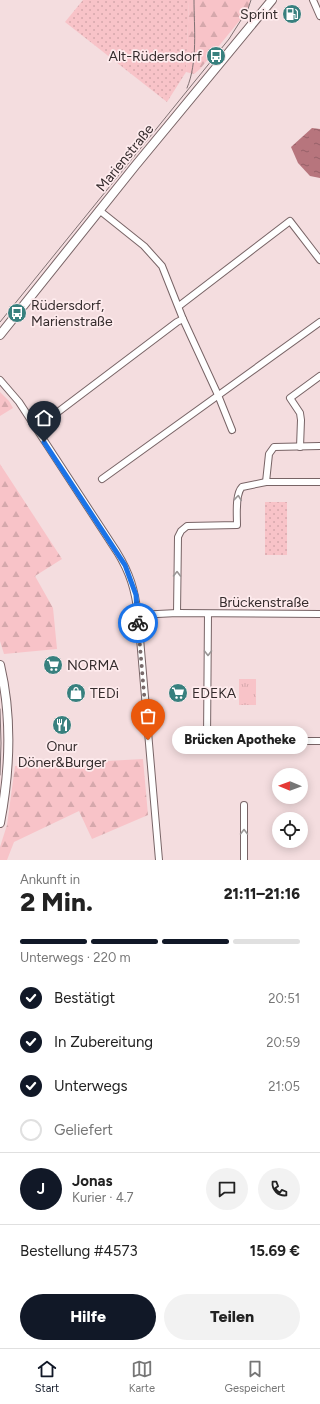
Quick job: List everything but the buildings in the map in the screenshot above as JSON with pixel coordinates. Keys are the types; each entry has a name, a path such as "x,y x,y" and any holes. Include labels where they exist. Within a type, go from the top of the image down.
{"street":[{"name":"Marienstraße","path":"0,335 99,210 272,0"},
{"path":"313,0 320,16"},
{"path":"99,210 144,246 162,266 183,319 218,395 232,430"},
{"path":"179,306 290,221 320,260"},
{"path":"54,415 183,319"},
{"path":"102,479 320,322"},
{"path":"300,447 300,414 290,398 320,376"},
{"path":"0,380 18,402 125,565 133,586 138,614 159,860"},
{"path":"266,482 269,454 274,447 320,446"},
{"path":"177,613 178,537 180,531 187,526 237,525 238,496 239,490 242,487 266,482 320,482"},
{"name":"Brückenstraße","path":"138,614 320,614"},
{"name":"Brückenstraße","path":"208,614 207,739 210,741 320,741"},
{"path":"0,664 8,713 8,745 0,823"},
{"path":"244,805 244,860"}],"green space":[{"path":"83,0 189,0 186,72 167,102 65,22"},
{"path":"189,0 250,0 245,14 200,69 194,74 186,72"},
{"path":"0,392 9,401 13,408 0,416"},
{"path":"0,464 62,559 35,576 53,608 57,649 4,654 0,641"},
{"path":"265,502 287,502 287,555 265,555"},
{"path":"239,679 256,679 256,705 239,705"},
{"path":"143,759 148,815 92,839 79,811 14,842 7,860 0,860 0,847 7,825 15,766"}],"water":[{"path":"312,128 320,129 320,178 310,176 298,163 291,147"}],"tram line":[{"path":"187,88 193,67 194,56 194,0"},
{"path":"0,322 229,39 248,9 251,0"},
{"path":"0,709 0,775"}],"way so far":[{"path":"138,623 148,740"}],"place":[{"name":"Sprint","path":"292,14"},
{"name":"Alt-Rüdersdorf","path":"216,56"},
{"name":"Rüdersdorf, Marienstraße","path":"17,313"},
{"name":"NORMA","path":"53,665"},
{"name":"TEDi","path":"76,693"},
{"name":"EDEKA","path":"178,693"},
{"name":"Onur Döner&Burger","path":"62,725"},
{"name":"Brücken Apotheke","path":"148,740"}],"route":[{"path":"44,442 125,565 136,595 138,623"}]}
